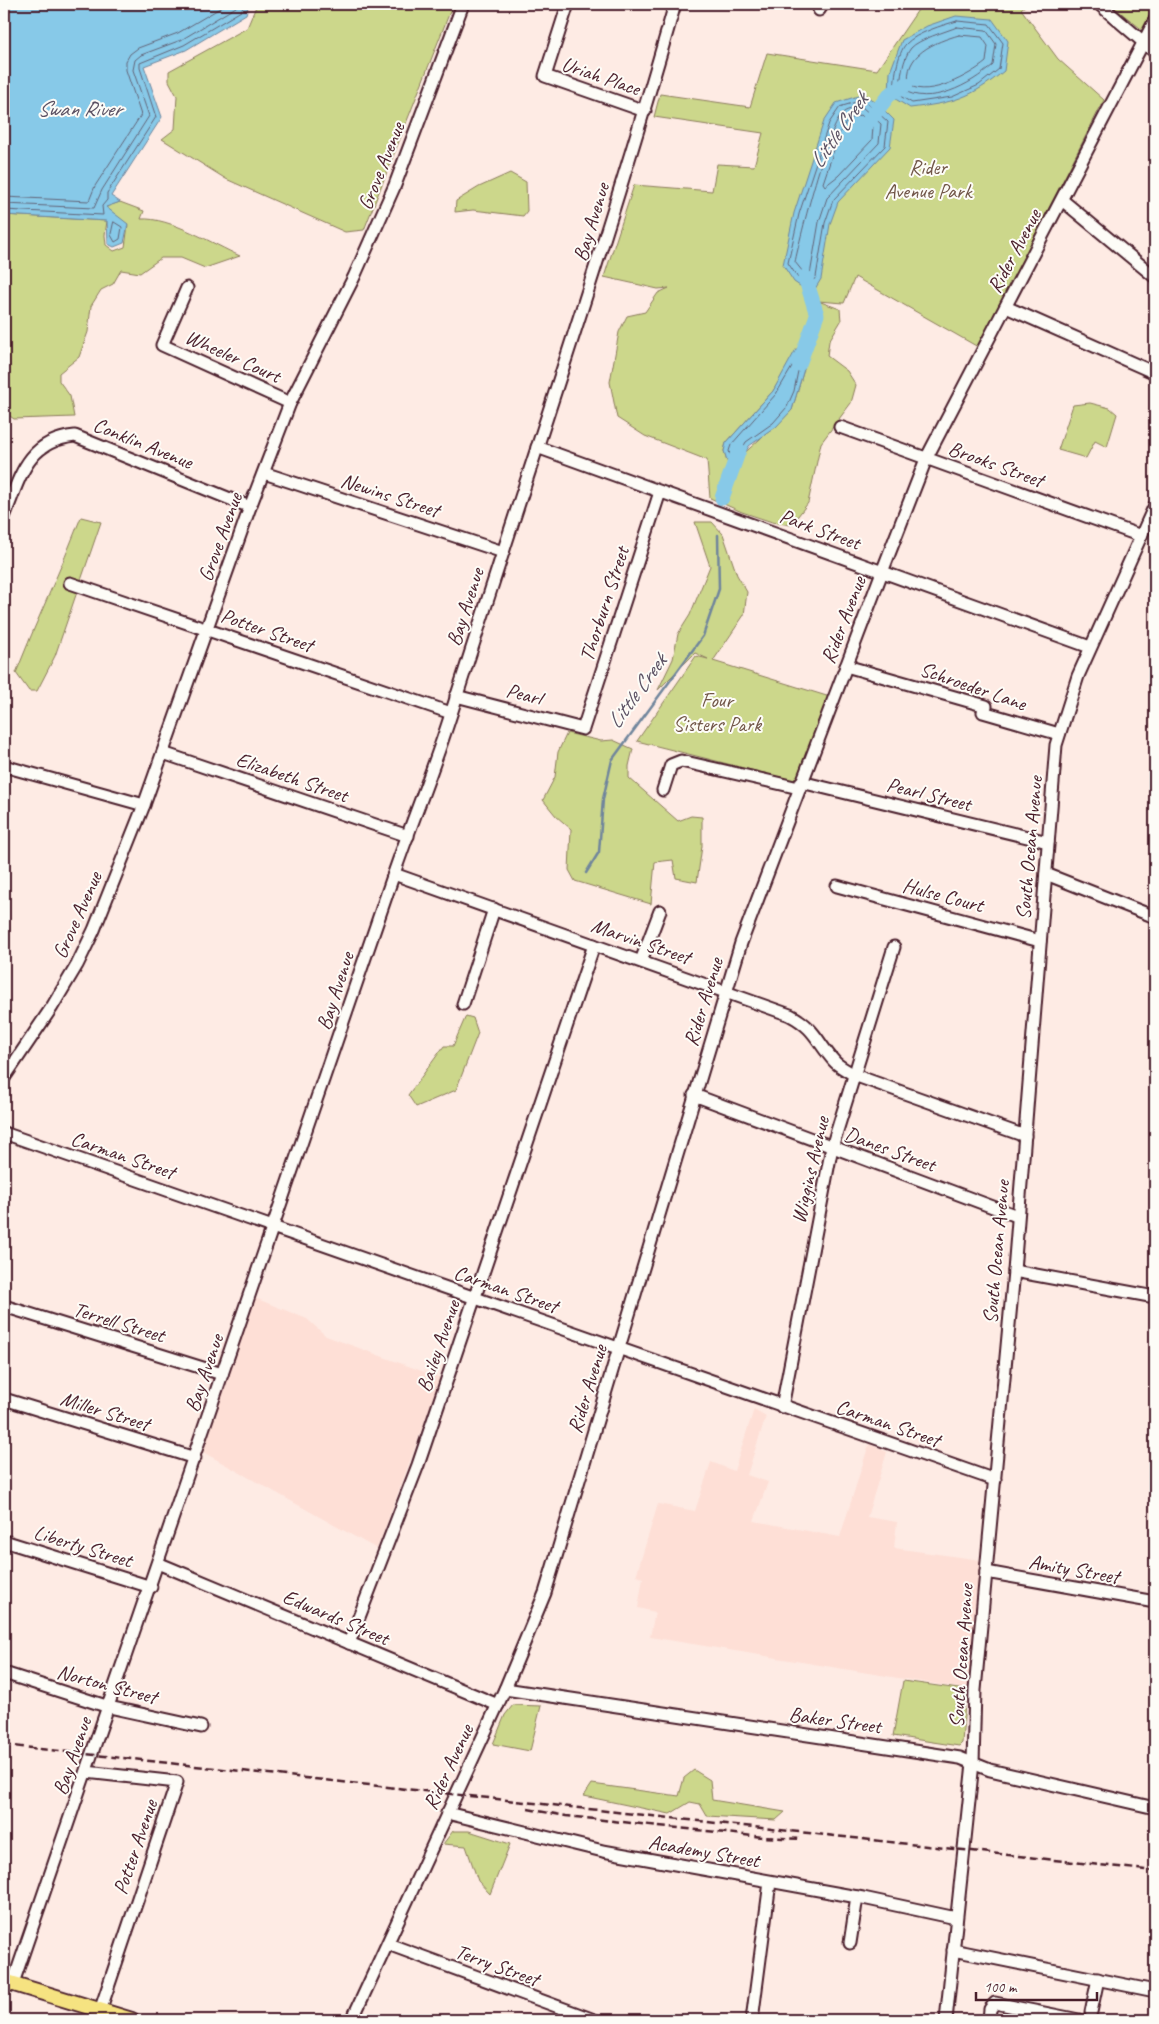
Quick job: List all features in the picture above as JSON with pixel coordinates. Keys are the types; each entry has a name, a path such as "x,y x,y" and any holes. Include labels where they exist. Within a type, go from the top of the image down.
{"main road":[{"path":"8,1982 128,2020"}],"street":[{"name":"Grove Avenue","path":"4,1078 77,965 94,930 144,806 250,507 290,402 354,277 395,185 463,4"},
{"name":"Uriah Place","path":"568,4 545,76 645,111"},
{"name":"Bay Avenue","path":"8,1982 86,1772 160,1564 222,1374 276,1228 394,874 451,713 588,294 645,111 675,4"},
{"path":"1098,4 1155,52"},
{"name":"Rider Avenue","path":"352,2020 498,1705 545,1594 741,943 926,459 1155,20"},
{"path":"1062,200 1155,277"},
{"name":"Wheeler Court","path":"187,288 162,344 290,402"},
{"path":"1006,307 1155,373"},
{"name":"Brooks Street","path":"840,427 1141,536"},
{"name":"Conklin Avenue","path":"4,517 25,468 38,449 51,441 75,436 250,507"},
{"name":"Park Street","path":"537,447 1090,647"},
{"name":"Newins Street","path":"264,473 503,552"},
{"name":"Thorburn Street","path":"583,729 660,492"},
{"name":"South Ocean Avenue","path":"946,2020 973,1763 975,1690 1014,1271 1048,842 1059,734 1078,676 1090,647 1155,505"},
{"name":"Potter Street","path":"70,583 451,713"},
{"name":"Schroeder Lane","path":"846,666 986,706 983,712 1059,734"},
{"name":"Pearl","path":"456,696 583,729"},
{"name":"Elizabeth Street","path":"163,753 408,836"},
{"name":"Pearl Street","path":"663,790 671,765 681,761 800,785 1048,842"},
{"path":"4,766 144,806"},
{"name":"Marvin Street","path":"394,874 726,991 804,1022 815,1032 835,1063 854,1074 1025,1136"},
{"path":"1046,874 1155,917"},
{"name":"Hulse Court","path":"837,886 1040,941"},
{"path":"463,1004 494,909"},
{"path":"641,961 660,911"},
{"name":"Bailey Avenue","path":"349,1643 418,1465 594,945"},
{"name":"Wiggins Avenue","path":"782,1407 832,1147 894,947"},
{"name":"Danes Street","path":"694,1096 1017,1216"},
{"name":"Carman Street","path":"4,1134 995,1480"},
{"path":"1014,1271 1155,1297"},
{"name":"Terrell Street","path":"4,1306 222,1374"},
{"name":"Miller Street","path":"4,1399 195,1458"},
{"name":"Liberty Street","path":"4,1541 151,1587"},
{"name":"Edwards Street","path":"160,1564 498,1705"},
{"name":"Amity Street","path":"986,1572 1155,1602"},
{"name":"Norton Street","path":"4,1674 109,1707 201,1727"},
{"name":"Baker Street","path":"505,1689 960,1758 990,1770 1155,1808"},
{"name":"Potter Avenue","path":"86,1772 177,1782 100,2010"},
{"name":"Academy Street","path":"447,1813 603,1851 857,1897 956,1918"},
{"path":"752,2020 770,1882"},
{"path":"850,1943 857,1897"},
{"name":"Terry Street","path":"388,1944 594,2020"},
{"path":"954,1950 1155,1991"},
{"path":"989,2020 990,2009 995,2003 1079,2020 1083,2014 1094,2016 1098,1979"}],"shaded area":[{"path":"255,1298 307,1319 326,1336 441,1378 377,1549 203,1452"},
{"path":"754,1409 766,1416 747,1475 768,1482 754,1521 840,1537 869,1444 887,1452 867,1517 897,1522 894,1548 981,1560 971,1690 650,1637 655,1612 638,1608 643,1578 636,1576 658,1504 695,1511 711,1462 734,1471"}],"green space":[{"path":"257,4 453,4 364,230 345,232 226,179 162,139 175,129 177,96 169,81 169,71 247,28"},
{"name":"Rider Avenue Park","path":"922,4 1027,4 1021,9 1058,59 1104,100 978,347 855,277 844,303 818,301 840,309 841,321 829,341 827,356 847,371 856,385 851,403 821,443 808,503 791,525 772,522 742,512 710,498 707,460 645,436 617,418 610,382 619,332 627,316 645,312 658,293 669,288 658,289 604,277 634,185 712,191 717,164 754,166 763,133 654,117 660,94 750,107 767,53 877,70","holes":["803,342 809,352 792,410 729,467 724,451 726,443 773,391"]},
{"path":"1110,4 1155,4 1155,40"},
{"path":"510,173 526,182 527,211 523,216 473,210 455,212 456,201 479,187"},
{"path":"120,202 144,211 141,219 165,222 204,238 240,256 205,268 181,258 161,258 140,273 121,270 113,284 101,290 91,306 88,332 79,357 59,373 59,381 70,396 74,417 14,419 4,412 4,215 107,221 106,245 114,251 125,247 128,225 105,207"},
{"path":"1090,403 1110,408 1117,414 1107,447 1095,441 1086,458 1058,450 1073,405"},
{"path":"81,517 101,522 55,656 37,691 29,691 16,673"},
{"name":"Four Sisters Park","path":"695,522 712,522 723,534 737,575 747,592 744,615 713,661 830,697 799,782 637,741 696,656 708,659 695,653 658,690 673,659 678,634 690,615 710,566"},
{"path":"567,733 601,741 613,740 633,749 629,766 629,778 678,821 691,816 702,817 702,846 697,882 676,878 673,860 655,862 651,904 575,881 569,870 571,829 556,816 543,800 555,777 558,752"},
{"path":"466,1016 473,1018 478,1033 456,1090 416,1107 408,1095 444,1046 453,1046"},
{"path":"903,1681 966,1690 962,1743 959,1746 893,1736"},
{"path":"513,1705 541,1706 530,1751 493,1744 505,1715"},
{"path":"694,1770 710,1780 712,1800 785,1812 776,1820 707,1816 700,1804 690,1802 670,1814 584,1796 592,1784 679,1796 684,1778"},
{"path":"453,1831 469,1831 510,1844 490,1894 478,1881 466,1846 443,1844"}],"water":[{"name":"Swan River","path":"4,4 249,4 246,14 186,50 144,66 162,117 111,196 120,202 106,207 128,224 124,243 114,247 108,244 107,221 4,215"},
{"path":"956,16 992,19 1008,41 1004,71 961,98 938,104 910,108 889,95 890,72 902,40 927,26"},
{"path":"864,94 879,105 894,120 890,147 838,202 830,224 821,279 812,294 794,282 783,265 794,213 824,121 836,103"},
{"path":"803,341 809,352 792,410 776,427 749,446 736,469 729,467 724,451 726,443 773,391 795,351"}],"waterway":[{"name":"Little Creek","path":"868,122 889,95 906,85"},
{"name":"Little Creek","path":"799,364 817,315 805,277"},
{"name":"Little Creek","path":"722,498 739,450"},
{"name":"Little Creek","path":"586,873 599,852 603,799 612,760 703,636 719,589 718,535"}],"railway":[{"path":"4,1745 1155,1871"},
{"path":"528,1809 566,1816 763,1837 801,1839"}]}
